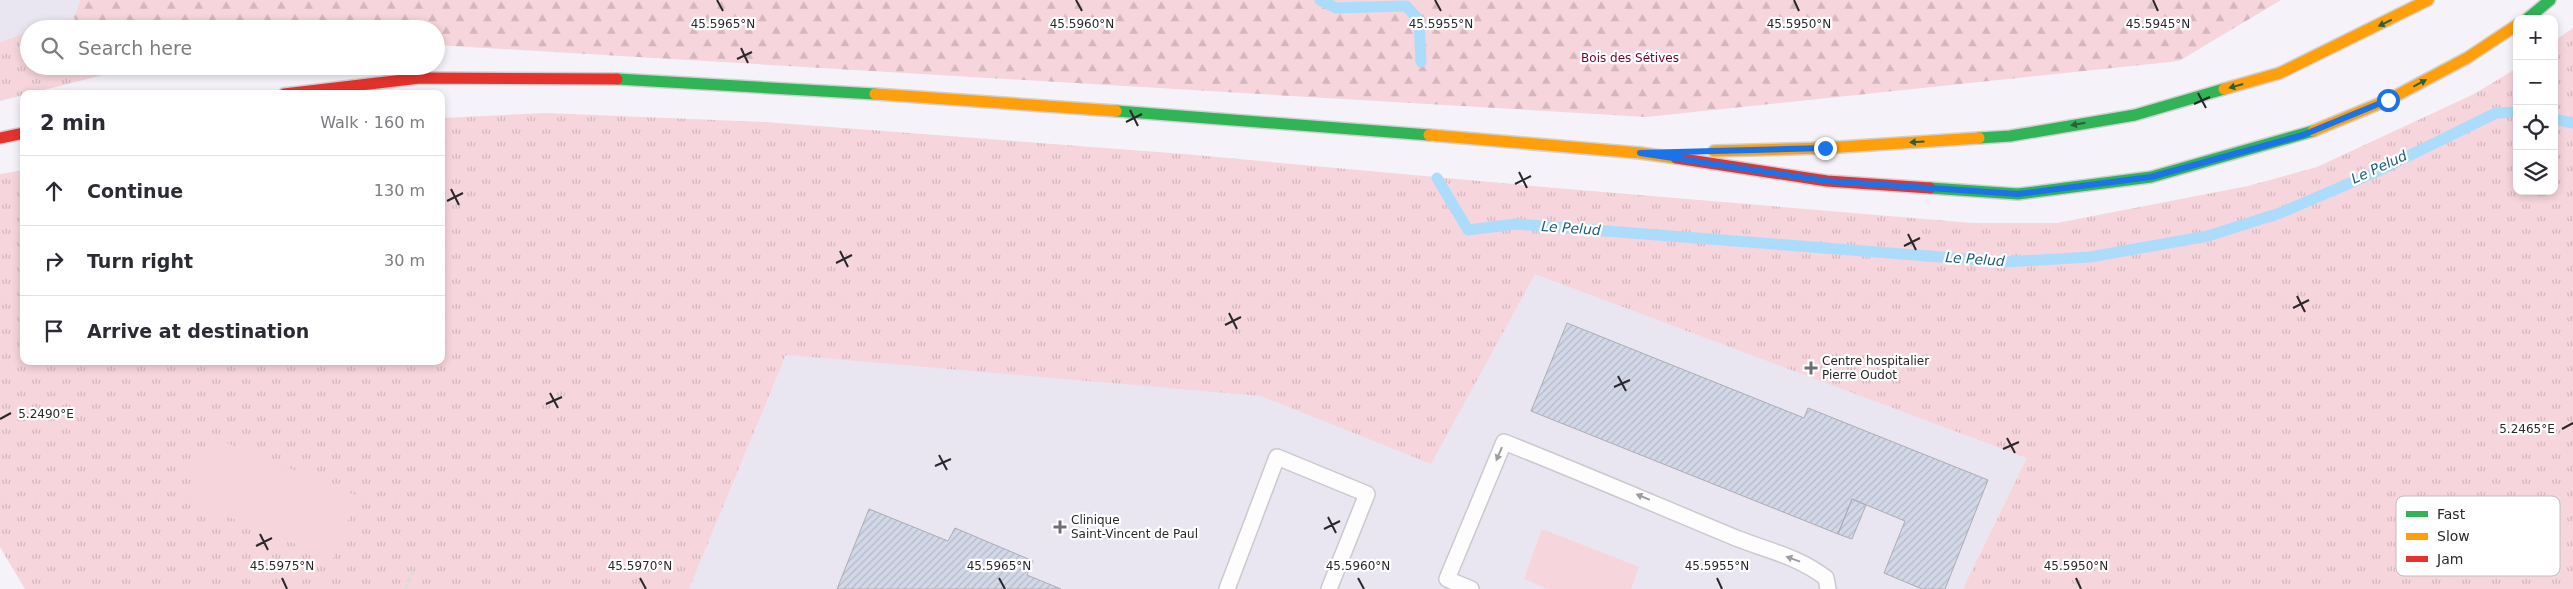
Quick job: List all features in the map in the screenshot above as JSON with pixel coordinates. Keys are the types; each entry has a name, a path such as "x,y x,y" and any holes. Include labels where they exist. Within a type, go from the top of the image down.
{"main road":[{"path":"1640,153 1825,148 2010,136 2135,115 2280,73 2428,0"},
{"path":"2532,15 2550,0"},
{"path":"318,90 420,78 621,79 836,90 1297,123 1640,153 1827,181 2018,194 2151,177 2303,135 2388,100 2467,58 2513,28"},
{"path":"0,138 20,134"}],"lane":[{"path":"1471,589 1447,579 1504,442 1738,538 1807,564 1826,578 1828,589"},
{"path":"1227,589 1277,457 1367,494 1329,589"}],"path":[{"path":"405,589 414,568"}],"shaded area":[{"path":"0,0 80,0 74,18 68,20 20,20 20,35 0,42"},
{"name":"Centre hospitalier Pierre Oudot","path":"1111,184 2069,273 2513,192 2513,195 2517,195 2539,496 2396,496 2396,576 2545,576 2546,589 689,589 786,355 1072,379"}],"green space":[{"name":"Bois des Sétives","path":"80,0 2281,0 2179,61 1646,117 445,46 445,20 76,20 74,18"},
{"path":"2573,28 2573,589 1963,589 2027,458 1535,274 1431,464 1261,396 786,355 689,589 25,589 0,547 0,174 20,171 20,365 445,365 445,118 546,113 765,122 1184,154 1972,223 2057,223 2248,186 2317,167 2474,94 2513,70 2513,195 2558,195 2558,38"},
{"path":"20,35 20,75 103,75 44,90 20,90 20,96 0,101 0,42"},
{"path":"209,436 358,496 333,559 184,499"},
{"path":"1542,529 1639,567 1631,589 1548,589 1524,579"}],"building":[{"path":"1567,323 1804,418 1808,408 1988,480 1945,589 1922,589 1884,573 1905,521 1852,499 1838,534 1531,411"},
{"path":"1852,499 1866,505 1852,539 1838,534"},
{"path":"869,509 948,541 955,528 1033,561 1027,575 1061,589 837,589"}],"waterway":[{"name":"Le Pelud","path":"1320,0 1336,8 1406,6 1419,20 1421,62"},
{"name":"Le Pelud","path":"1437,178 1468,230 1516,224 2005,262 2090,257 2208,236 2280,213 2376,172 2496,113 2513,112"},
{"name":"Le Pelud","path":"2558,120 2573,123"}],"traffic: fast":[{"path":"2532,15 2550,0"},
{"path":"617,79 875,94"},
{"path":"1979,138 2010,136 2135,115 2224,89"},
{"path":"1116,111 1429,135"},
{"path":"1930,188 2018,194 2151,177 2313,131"}],"traffic: slow":[{"path":"2224,89 2280,73 2428,0"},
{"path":"2313,131 2388,100 2467,58 2513,28"},
{"path":"875,94 1116,111"},
{"path":"1429,135 1640,153 1676,158"},
{"path":"1714,151 1825,148 1979,138"}],"traffic: jam":[{"path":"318,90 420,78 617,79"},
{"path":"0,138 20,134"},
{"path":"1676,158 1827,181 1930,188"}],"place":[{"name":"Centre hospitalier Pierre Oudot","path":"1811,368"},
{"name":"Clinique Saint-Vincent de Paul","path":"1060,527"}],"route":[{"path":"1825,148 1640,153 1827,181 2018,194 2151,177 2303,135 2388,100"}]}
